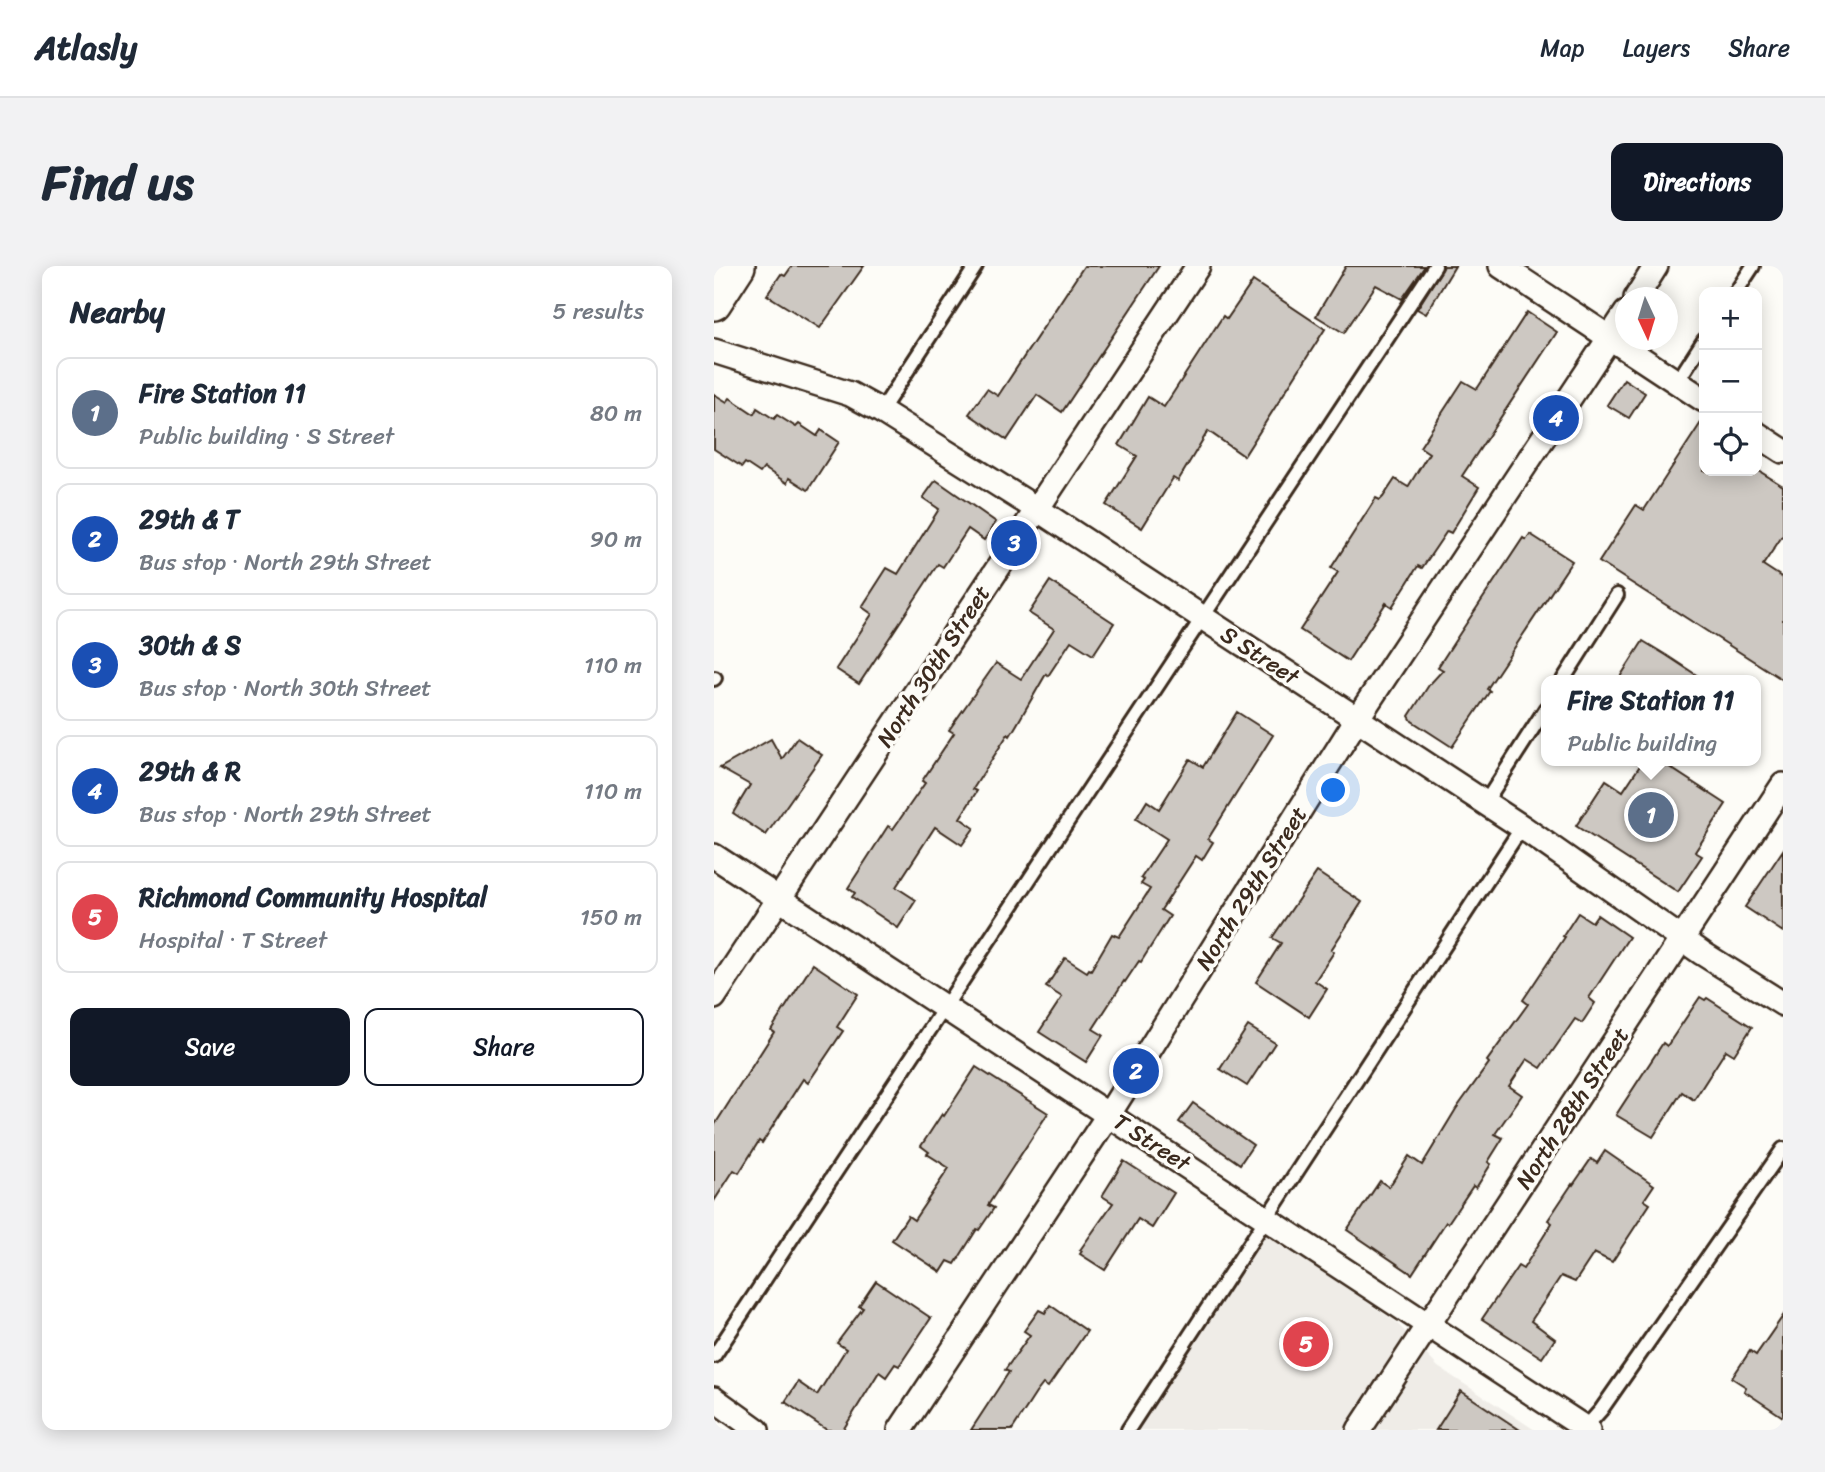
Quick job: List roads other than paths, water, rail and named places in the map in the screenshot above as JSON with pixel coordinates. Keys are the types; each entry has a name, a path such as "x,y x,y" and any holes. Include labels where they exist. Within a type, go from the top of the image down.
{"street":[{"path":"714,303 738,266"},
{"name":"North 30th Street","path":"714,997 1198,266"},
{"path":"1501,266 1699,397"},
{"path":"1643,287 1656,266"},
{"name":"North 29th Street","path":"900,1430 1109,1114 1357,719 1615,329"},
{"name":"S Street","path":"714,351 850,394 881,411 1037,509 1522,827 1683,940 1783,1004"},
{"path":"1762,437 1783,451"},
{"name":"North 28th Street","path":"1359,1430 1783,785"},
{"name":"T Street","path":"714,856 1586,1429"},
{"path":"714,1399 757,1430"}],"lane":[{"path":"881,411 976,266"},
{"path":"714,1356 1435,266"},
{"path":"1739,287 1753,266"},
{"path":"1676,382 1699,348"},
{"path":"1566,675 1618,595"},
{"path":"1485,803 1541,716"},
{"path":"1128,1430 1522,827"},
{"path":"1586,1429 1783,1149"}],"place":[{"name":"29th & R","path":"1556,418"},
{"name":"30th & S","path":"1014,543"},
{"name":"Fire Station 11","path":"1651,815"},
{"name":"29th & T","path":"1136,1071"},
{"name":"Richmond Community Hospital","path":"1306,1344"}]}
